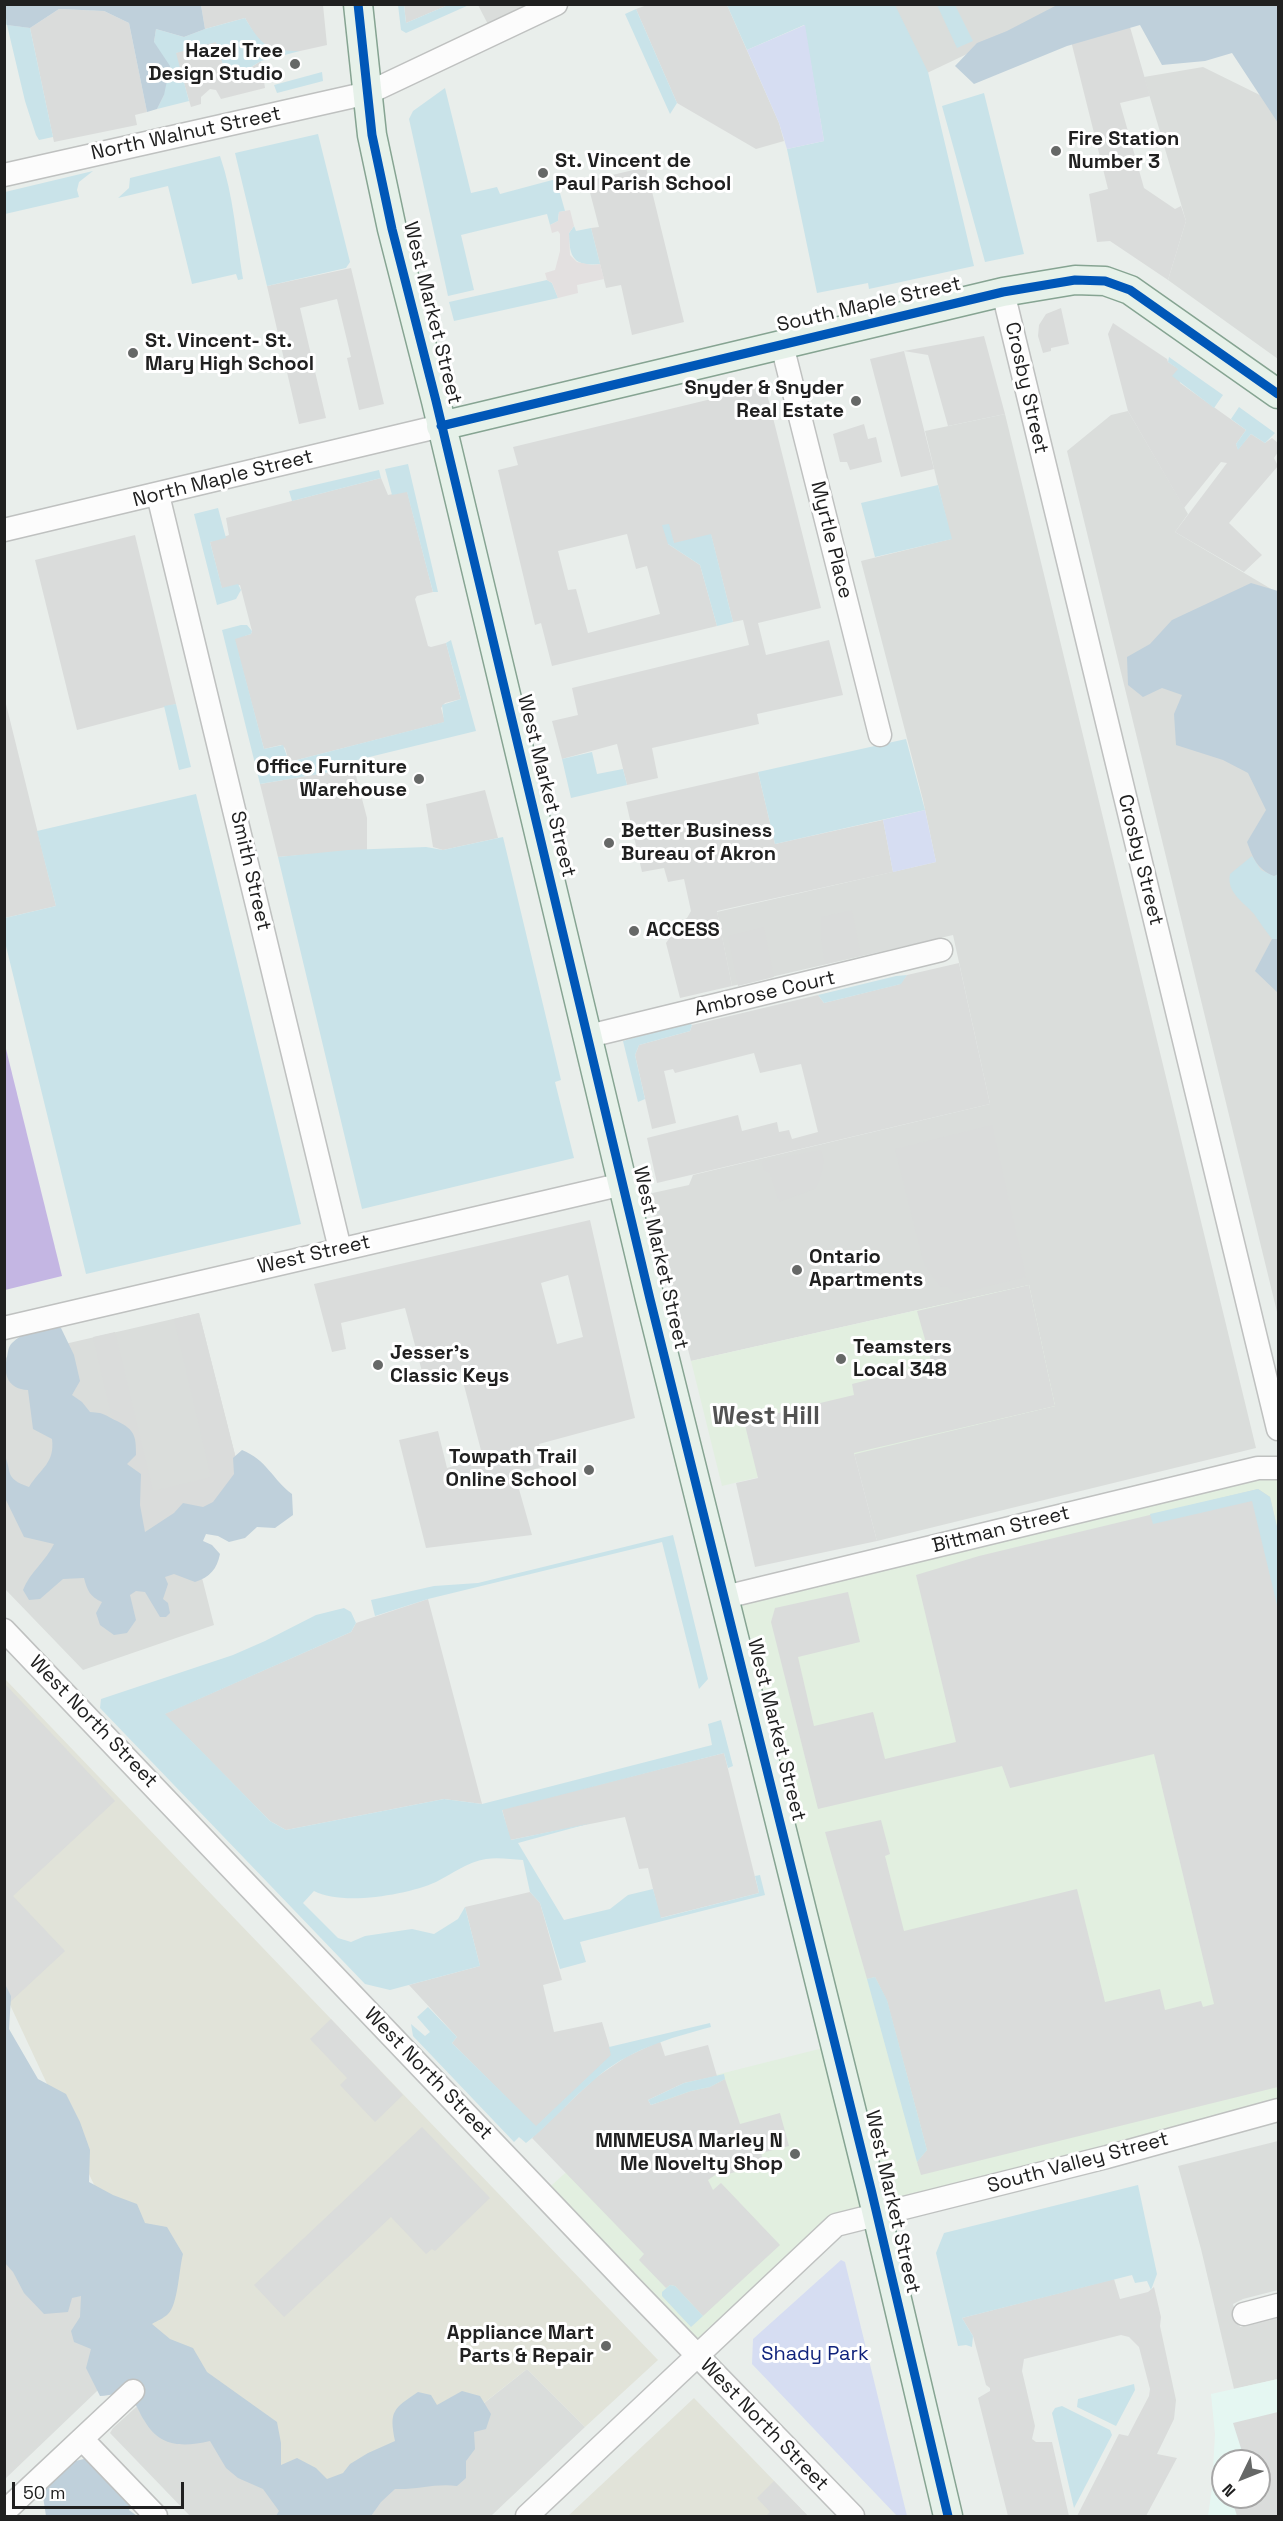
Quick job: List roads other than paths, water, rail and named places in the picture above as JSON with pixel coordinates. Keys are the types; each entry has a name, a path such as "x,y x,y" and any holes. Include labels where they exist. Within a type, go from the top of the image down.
{"main road":[{"name":"West Market Street","path":"358,4 374,145 624,1184 877,2214 948,2517"},
{"name":"South Maple Street","path":"441,426 1004,292 1075,280 1105,280 1130,290 1278,394"}],"street":[{"name":"North Walnut Street","path":"4,175 368,93 556,4"},
{"name":"Crosby Street","path":"1004,292 1278,1429"},
{"name":"Myrtle Place","path":"782,345 880,735"},
{"name":"North Maple Street","path":"4,530 441,426"},
{"name":"Smith Street","path":"158,495 340,1249"},
{"name":"Ambrose Court","path":"589,1036 941,950"},
{"name":"West Street","path":"4,1328 624,1184"},
{"name":"Bittman Street","path":"725,1597 1258,1468 1278,1468"},
{"name":"West North Street","path":"4,1630 853,2517"},
{"name":"South Valley Street","path":"527,2517 699,2357 836,2225 1107,2157 1278,2109"},
{"path":"1244,2314 1278,2305"},
{"path":"4,2512 134,2391"},
{"path":"82,2439 156,2517"}],"place":[{"name":"Hazel Tree Design Studio","path":"295,64"},
{"name":"Fire Station Number 3","path":"1056,151"},
{"name":"St. Vincent de Paul Parish School","path":"543,173"},
{"name":"St. Vincent- St. Mary High School","path":"133,353"},
{"name":"Snyder & Snyder Real Estate","path":"856,401"},
{"name":"Office Furniture Warehouse","path":"419,779"},
{"name":"Better Business Bureau of Akron","path":"609,843"},
{"name":"ACCESS","path":"634,931"},
{"name":"Ontario Apartments","path":"797,1270"},
{"name":"Teamsters Local 348","path":"841,1359"},
{"name":"Jesser's Classic Keys","path":"378,1365"},
{"name":"Towpath Trail Online School","path":"589,1470"},
{"name":"MNMEUSA Marley N Me Novelty Shop","path":"795,2154"},
{"name":"Appliance Mart Parts & Repair","path":"606,2346"}],"district":[{"name":"West Hill","path":"766,1417"}],"park label":[{"name":"Shady Park","path":"815,2355"}]}
